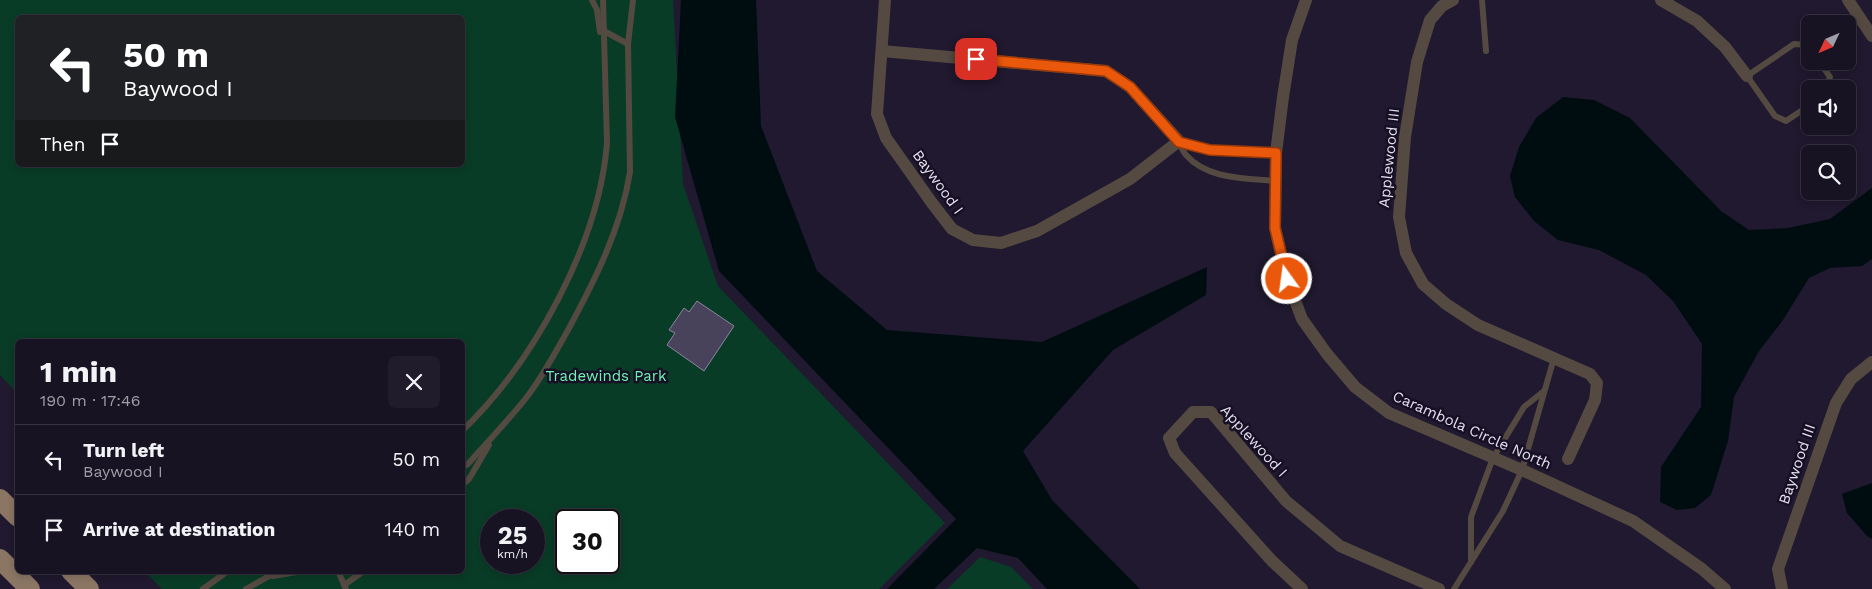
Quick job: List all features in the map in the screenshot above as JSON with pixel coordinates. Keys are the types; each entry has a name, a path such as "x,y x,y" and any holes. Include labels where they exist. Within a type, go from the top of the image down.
{"main road":[{"path":"0,499 15,513"},
{"path":"0,559 30,589"},
{"path":"75,574 89,589"}],"street":[{"name":"Baywood I","path":"885,0 877,114 886,138 952,229 973,240 1001,243 1037,231 1130,179 1179,142"},
{"name":"Carambola Circle North","path":"1306,0 1292,40 1276,153 1275,181 1275,228 1287,279 1302,319 1327,354 1355,387 1389,413 1522,470 1633,521 1702,569 1725,589"},
{"name":"Applewood III","path":"1453,0 1442,6 1430,20 1418,62 1405,137 1399,216 1406,254 1423,284 1446,304 1478,325 1590,374 1597,383 1595,400 1568,460"},
{"path":"1661,0 1698,21 1747,76"},
{"path":"1848,0 1872,36"},
{"path":"882,51 1106,71 1130,87 1179,142"},
{"name":"Baywood III","path":"1782,589 1778,569 1836,403 1851,379 1872,362"},
{"name":"Applewood I","path":"1302,589 1272,561 1175,453 1169,438 1193,412 1210,412 1286,501 1340,546 1439,589"}],"lane":[{"path":"592,0 597,10 604,56"},
{"path":"465,428 494,397 526,354 569,278 600,194 607,143 603,0"},
{"path":"465,465 527,397 557,349 594,281 611,241 627,192 630,172 628,44 633,0"},
{"path":"1482,0 1486,51"},
{"path":"604,31 628,44"},
{"path":"1801,45 1794,44 1747,76 1775,116 1786,121 1801,111"},
{"path":"1179,142 1210,150 1276,153"},
{"path":"1179,142 1186,155 1202,167 1220,175 1275,181"},
{"path":"1454,589 1503,511 1522,470 1554,358"},
{"path":"1471,562 1471,518 1493,458 1524,407 1544,390"},
{"path":"465,483 495,434"},
{"path":"203,589 224,574"},
{"path":"246,589 272,574"},
{"path":"267,577 284,574"},
{"path":"339,574 345,587 360,574"}],"green space":[{"name":"Tradewinds Park","path":"0,0 673,0 683,184 718,286 945,523 879,589 162,589 147,574 465,574 465,339 15,339 15,391 0,375"},
{"path":"980,557 1011,567 1033,589 947,589"}],"shaded area":[{"path":"681,0 756,0 761,126 817,271 887,330 1042,342 1207,267 1206,295 1113,350 1023,451 1052,500 1140,589 1047,589 1018,558 977,548 934,589 887,589 956,519 719,271 675,117"},
{"path":"1563,97 1594,100 1630,118 1721,211 1749,230 1788,228 1830,219 1872,188 1872,259 1862,266 1830,268 1809,278 1783,320 1759,351 1734,397 1728,441 1711,495 1695,508 1677,510 1660,502 1661,467 1701,407 1702,344 1673,301 1646,275 1599,250 1558,240 1534,221 1515,197 1510,176 1519,147 1536,118"},
{"path":"1872,483 1872,539 1867,536 1847,513 1842,494"}],"building":[{"path":"697,301 734,326 704,371 667,345 675,333 669,330 684,308 689,312"}],"route":[{"path":"976,59 1106,71 1130,87 1179,142 1210,150 1276,153 1275,228 1287,279"}]}
